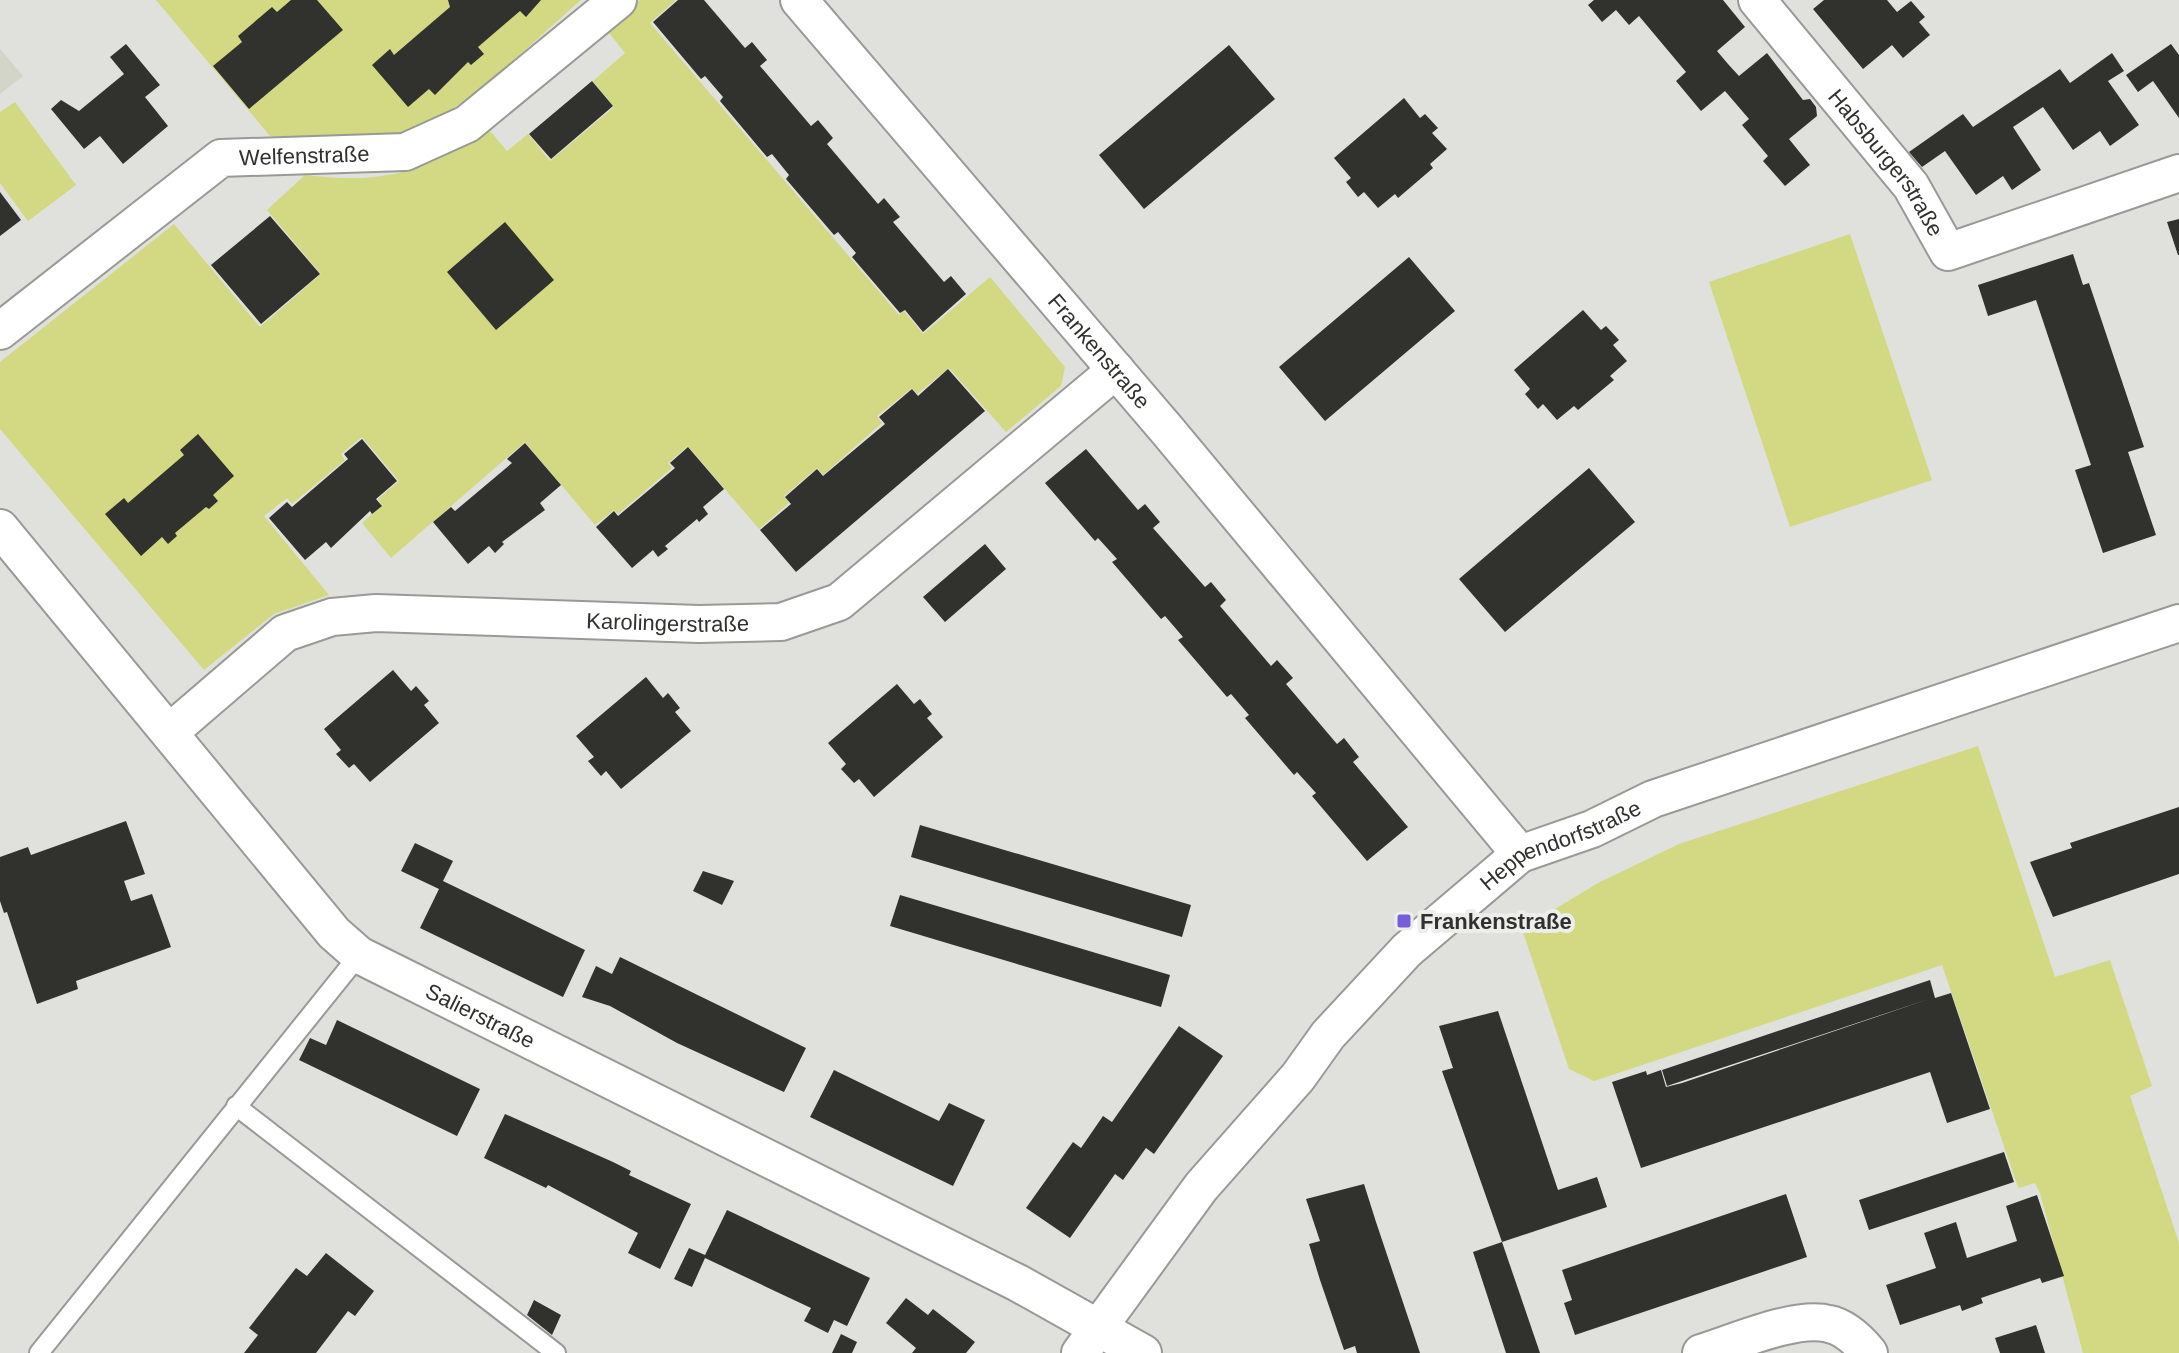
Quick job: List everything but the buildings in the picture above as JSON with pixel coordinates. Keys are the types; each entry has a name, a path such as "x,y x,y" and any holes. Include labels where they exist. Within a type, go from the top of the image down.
{"street":[{"name":"Welfenstraße","path":"0,331 221,158 405,152 467,124 618,0"},
{"name":"Frankenstraße","path":"799,0 1116,370 1520,854"},
{"name":"Habsburgerstraße","path":"1757,0 1911,186 1948,252 2179,173"},
{"name":"Karolingerstraße","path":"171,731 285,633 332,617 376,613 699,624 781,622 839,602 1116,370"},
{"name":"Salierstraße","path":"0,528 171,731 334,933 359,955 1018,1283 1089,1341 1143,1353"},
{"name":"Heppendorfstraße","path":"1089,1341 1201,1187 1298,1077 1328,1035 1407,950 1520,854 1592,829 1668,794 2179,623"},
{"path":"1701,1353 1798,1324 1829,1324 1857,1339 1869,1353"}],"lane":[{"path":"39,1353 359,955"},
{"path":"236,1106 556,1353"}],"shaded area":[{"path":"0,49 23,76 0,94"}],"green space":[{"path":"156,0 581,0 479,89 436,119 399,133 344,138 270,136"},
{"path":"640,0 676,0 650,23 899,315 904,311 923,334 990,277 1065,367 1061,386 1006,432 949,368 917,394 912,388 877,416 882,423 823,475 817,468 784,496 789,503 759,529 688,446 668,463 672,468 618,514 614,510 595,525 525,442 391,558 362,523 382,505 378,499 399,481 362,437 341,454 345,460 292,504 287,498 264,516 329,595 274,614 204,670 0,429 0,362 174,224 260,327 321,274 267,210 305,175 356,178 402,172 444,156 486,126 507,151 528,134 550,161 614,107 593,81 625,53 606,29"},
{"path":"15,102 76,185 28,221 0,183 0,112"},
{"path":"1850,234 1932,480 1790,527 1709,282"},
{"path":"1978,746 2055,977 2110,960 2152,1086 2130,1096 2179,1243 2179,1353 2083,1353 2040,1193 2035,1183 2019,1188 2017,1184 1942,965 1594,1081 1569,1069 1522,929 1598,883 1679,844"}],"place":[{"name":"Frankenstraße","path":"1404,921"}]}
